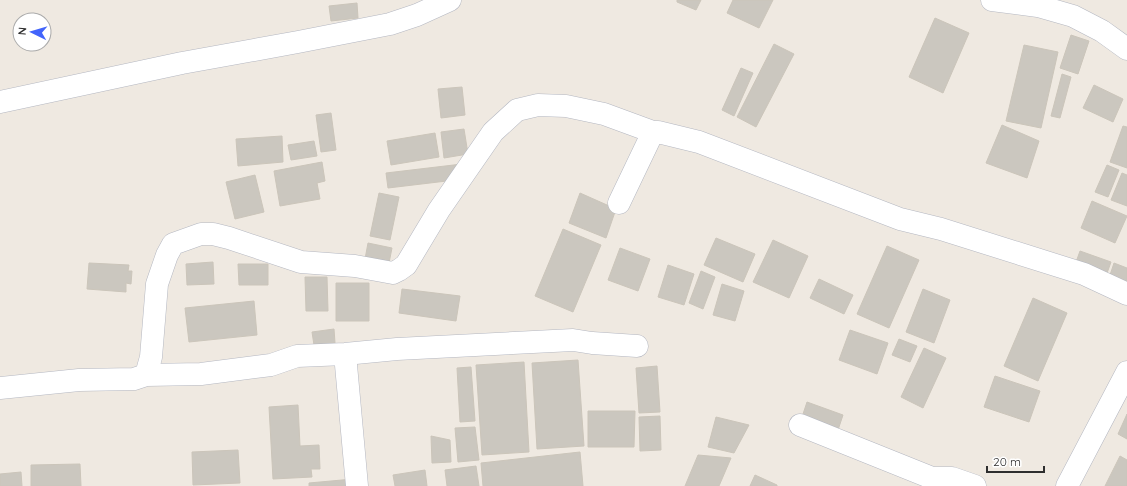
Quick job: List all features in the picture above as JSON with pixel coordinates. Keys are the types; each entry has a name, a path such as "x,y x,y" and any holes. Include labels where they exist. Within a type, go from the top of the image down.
{"street":[{"path":"0,102 182,63 390,24 416,16 450,0"},
{"path":"992,0 1038,6 1073,16 1102,30 1127,49"},
{"path":"146,375 151,357 157,284 166,255 173,244 201,234 213,234 301,262 355,266 393,273 406,265 439,210 493,132 517,110 538,106 566,106 604,114 654,132 698,142 900,219 941,229 1084,274 1127,294"},
{"path":"619,203 654,132"},
{"path":"0,388 79,380 134,379 146,375 201,374 271,365 297,356 345,354 397,348 573,340 592,343 637,346"},
{"path":"345,354 356,486"},
{"path":"1067,486 1127,372"},
{"path":"800,425 932,478 952,478 975,486"}],"building":[{"path":"677,0 701,0 696,10 677,2"},
{"path":"733,0 773,0 759,28 727,13"},
{"path":"357,3 358,18 331,21 329,6"},
{"path":"935,18 969,33 943,93 909,77"},
{"path":"1071,35 1089,41 1078,74 1060,68"},
{"path":"774,44 794,54 756,127 737,117"},
{"path":"1024,45 1058,52 1041,128 1006,121"},
{"path":"741,68 753,73 734,116 722,110"},
{"path":"1062,74 1071,77 1060,118 1051,116"},
{"path":"1094,85 1123,99 1113,122 1083,108"},
{"path":"462,87 465,115 441,118 438,89"},
{"path":"331,113 336,150 321,152 316,115"},
{"path":"1002,125 1039,141 1027,178 986,163"},
{"path":"1123,126 1127,127 1127,168 1110,162"},
{"path":"464,129 468,154 444,158 441,132"},
{"path":"435,133 439,157 391,165 387,141"},
{"path":"282,136 283,162 238,166 236,139"},
{"path":"314,141 317,156 291,160 288,145"},
{"path":"322,162 325,181 317,183 320,199 280,206 274,171"},
{"path":"462,164 455,180 388,188 386,173"},
{"path":"1107,165 1119,170 1108,197 1095,192"},
{"path":"1122,173 1127,175 1127,206 1111,200"},
{"path":"255,175 264,212 235,219 226,182"},
{"path":"379,193 399,197 390,240 370,236"},
{"path":"580,193 616,209 606,238 569,223"},
{"path":"1092,201 1127,216 1115,243 1081,228"},
{"path":"563,229 601,245 573,312 535,296"},
{"path":"716,238 755,254 743,282 704,265"},
{"path":"773,240 808,256 789,298 753,282"},
{"path":"368,243 392,248 389,263 365,259"},
{"path":"887,246 919,260 889,328 857,314"},
{"path":"620,248 650,259 638,291 608,280"},
{"path":"1080,251 1111,262 1106,276 1075,265"},
{"path":"213,262 214,284 187,285 186,264"},
{"path":"89,263 129,265 128,271 132,271 131,284 126,283 126,292 87,289"},
{"path":"1114,263 1127,268 1127,284 1109,278"},
{"path":"238,264 268,264 268,285 239,285"},
{"path":"668,265 694,274 684,305 658,297"},
{"path":"701,271 715,277 703,309 689,303"},
{"path":"305,277 327,277 328,311 306,311"},
{"path":"819,279 853,295 844,314 810,298"},
{"path":"336,283 369,283 369,321 336,321"},
{"path":"722,284 744,291 735,321 713,315"},
{"path":"402,289 460,296 456,321 399,313"},
{"path":"923,289 950,300 934,343 906,332"},
{"path":"1033,298 1067,313 1038,381 1004,366"},
{"path":"254,301 257,335 189,342 185,308"},
{"path":"334,329 335,343 314,345 312,332"},
{"path":"850,330 888,343 877,374 839,360"},
{"path":"899,339 917,346 910,362 892,355"},
{"path":"924,348 946,358 923,408 901,397"},
{"path":"578,360 584,446 537,449 532,363"},
{"path":"524,362 529,452 482,455 476,365"},
{"path":"657,366 660,412 639,413 636,368"},
{"path":"471,367 475,421 460,422 457,368"},
{"path":"995,376 1040,391 1029,422 984,407"},
{"path":"807,402 843,415 838,430 802,417"},
{"path":"298,405 300,446 319,445 320,469 311,469 312,477 273,479 269,407"},
{"path":"588,411 635,411 634,447 588,447"},
{"path":"1127,414 1127,439 1118,434"},
{"path":"660,416 661,450 640,451 639,417"},
{"path":"716,417 749,425 734,453 708,447"},
{"path":"475,427 479,460 458,462 455,428"},
{"path":"431,436 450,440 451,462 432,463"},
{"path":"238,450 240,483 193,485 192,452"},
{"path":"580,452 583,486 483,486 481,463"},
{"path":"698,455 731,458 719,486 685,486"},
{"path":"1120,456 1127,460 1127,486 1105,486"},
{"path":"80,464 81,486 31,486 31,465"},
{"path":"476,466 479,486 447,486 445,470"},
{"path":"425,470 427,486 395,486 393,475"},
{"path":"21,472 22,486 0,486 0,474"},
{"path":"755,475 777,485 777,486 750,486"},
{"path":"353,479 353,486 309,486 309,483"}]}
